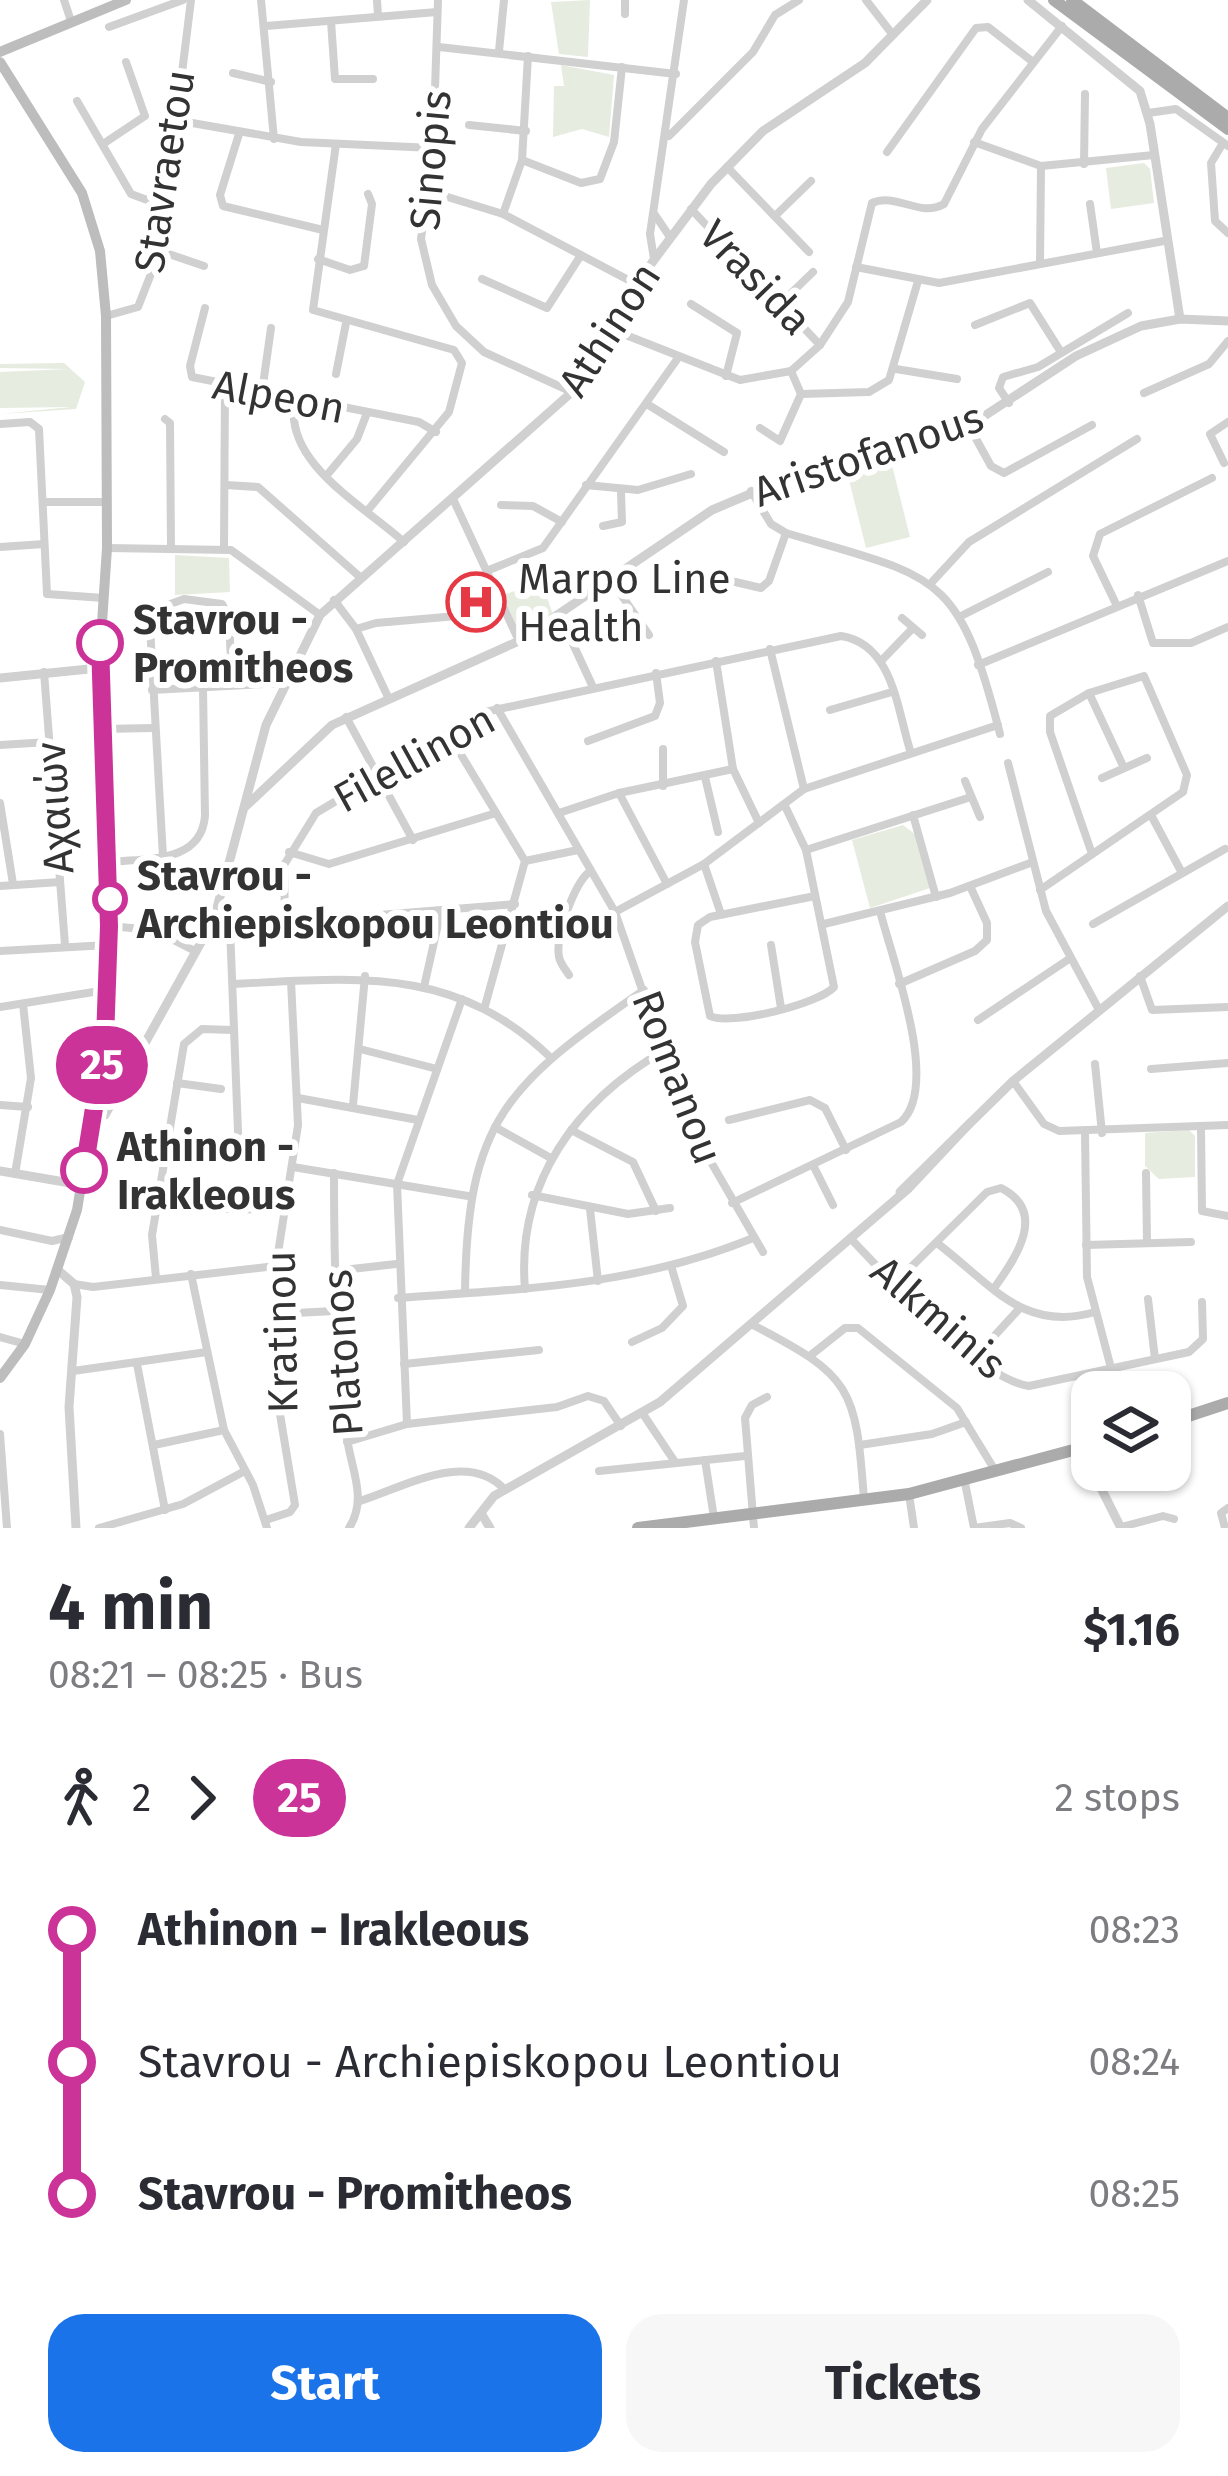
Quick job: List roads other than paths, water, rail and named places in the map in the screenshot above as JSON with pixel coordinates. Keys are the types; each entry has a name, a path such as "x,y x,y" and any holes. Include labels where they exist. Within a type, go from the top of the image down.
{"main road":[{"path":"0,52 126,0"},
{"path":"1054,0 1226,139"},
{"path":"1072,0 1228,118"},
{"path":"0,62 66,164 90,213 106,316 107,548 99,668 110,862 106,991 82,1185 59,1270 25,1344 0,1378"},
{"path":"1191,1415 1228,1403"},
{"path":"641,1528 714,1520 753,1522 965,1483 1071,1452"}],"street":[{"path":"64,0 71,21"},
{"path":"109,28 187,0"},
{"name":"Stavraetou","path":"106,316 136,310 160,251 187,0"},
{"path":"261,0 274,139"},
{"path":"377,0 378,16"},
{"name":"Sinopis","path":"438,0 433,148 422,256 448,315 492,358 572,392"},
{"path":"499,52 504,0"},
{"path":"625,0 625,14"},
{"path":"654,259 655,213 684,0"},
{"path":"668,136 750,56 769,25 799,0"},
{"path":"866,0 893,35"},
{"name":"Athinon","path":"94,1115 105,1114 120,1096 214,919 266,725 320,614 454,501 572,392 613,330 636,284 727,166 763,131 842,81 927,0"},
{"path":"1028,0 1127,76 1148,113 1164,241 1180,319"},
{"path":"266,26 438,12"},
{"path":"331,21 335,79 373,79"},
{"path":"613,330 726,376 756,381 790,371 820,345 848,302 876,199 940,208 974,142 1063,25"},
{"path":"887,152 976,28 988,27 1034,62"},
{"path":"438,47 676,74"},
{"path":"503,214 522,160 529,56"},
{"path":"103,144 145,116 126,62"},
{"path":"522,160 580,183 602,176 614,142 622,67"},
{"path":"232,73 271,82"},
{"path":"1084,164 1085,94"},
{"path":"76,100 133,197 166,207"},
{"path":"1148,113 1176,110 1226,139 1211,164 1223,230"},
{"path":"175,120 274,139 433,148"},
{"path":"469,124 526,130"},
{"path":"239,134 220,195 223,206 322,230"},
{"path":"974,142 1041,166 1154,154"},
{"path":"337,144 313,310 454,350 462,362 455,397 436,432 368,510"},
{"path":"727,166 809,252"},
{"path":"1040,261 1041,166"},
{"path":"775,216 812,181"},
{"path":"428,191 503,214 636,284"},
{"path":"319,260 350,270 364,266 368,194"},
{"path":"1090,204 1097,253"},
{"name":"Vrasida","path":"691,209 820,345"},
{"path":"655,213 670,238"},
{"path":"856,267 939,283 1164,241"},
{"path":"160,251 204,266"},
{"path":"482,279 550,308 581,254"},
{"path":"781,303 813,272"},
{"path":"800,394 869,392 896,369 918,281"},
{"path":"974,325 1027,303 1035,307 1059,349"},
{"path":"691,304 737,333 726,376"},
{"name":"Alpeon","path":"205,308 189,371 196,379 419,422 436,432"},
{"path":"1009,403 999,388 1003,376 1030,370 1059,349 1127,314"},
{"name":"Aristofanous","path":"247,802 346,717 520,641 712,510 751,491 969,427 1094,346 1141,326 1180,319 1228,321"},
{"path":"336,374 346,323"},
{"path":"262,392 271,328"},
{"path":"1144,393 1209,364 1228,341"},
{"path":"489,570 537,552 678,358"},
{"path":"896,369 957,379"},
{"path":"760,428 781,440 800,394 790,371"},
{"path":"224,549 225,386"},
{"path":"296,400 292,423 298,446 404,542"},
{"path":"647,404 724,452"},
{"path":"327,475 356,439 367,413"},
{"path":"165,419 170,423 171,549"},
{"path":"0,424 30,422 39,430 46,594 104,598"},
{"path":"1224,463 1210,434 1228,422"},
{"path":"969,427 991,466 1004,472 1092,425"},
{"path":"932,581 969,542 1137,439"},
{"path":"586,485 621,491 691,473"},
{"path":"1116,604 1093,556 1100,534 1212,478"},
{"path":"226,485 258,488 360,577"},
{"path":"603,526 622,522 621,491"},
{"path":"615,912 704,864 804,788 910,751 999,730 961,616 932,581 786,533 771,524 751,491"},
{"path":"454,501 520,641"},
{"path":"43,502 107,502"},
{"path":"501,505 533,506 562,522"},
{"path":"679,581 714,577 761,588 770,581 786,533"},
{"path":"0,548 44,544"},
{"path":"107,548 224,549 250,560 320,614"},
{"path":"978,665 1228,561"},
{"path":"961,616 1048,572"},
{"path":"610,580 649,635"},
{"path":"1138,595 1153,643 1192,643 1228,627"},
{"path":"164,857 150,626 157,609 170,601 202,598 222,604 229,617 232,685"},
{"path":"334,600 356,629 388,697"},
{"path":"356,629 376,622 503,612"},
{"path":"560,616 592,685"},
{"path":"902,618 917,631 881,660 910,751"},
{"name":"Filellinon","path":"289,852 316,813 377,772 497,708 842,636 866,645 881,660"},
{"path":"770,649 804,788"},
{"path":"716,661 734,769 759,823"},
{"path":"0,678 99,668"},
{"name":"Αχαιών","path":"44,672 65,945"},
{"path":"588,741 655,716 661,703 656,673"},
{"path":"1040,890 1091,851 1178,798 1187,775 1144,676 1089,693 1050,716 1050,732 1091,851"},
{"path":"152,690 284,683"},
{"path":"110,862 164,857 194,844 204,826 203,688"},
{"path":"830,710 892,692"},
{"path":"1089,693 1124,768"},
{"name":"Romanou","path":"497,708 615,912 689,1124 763,1252"},
{"path":"346,717 413,839"},
{"path":"102,729 153,728"},
{"path":"448,733 525,861 485,1006"},
{"path":"0,745 49,742"},
{"path":"663,749 663,786"},
{"path":"1102,778 1147,758"},
{"path":"1007,763 1040,890 1069,958 1098,1008"},
{"path":"559,813 619,793 734,769"},
{"path":"705,777 718,832"},
{"path":"964,782 980,818"},
{"path":"619,793 667,884"},
{"path":"806,850 971,797"},
{"path":"0,803 13,884"},
{"path":"785,806 806,850 835,976 831,991 724,1021 707,1011 695,931 702,920 815,896"},
{"path":"285,922 289,852 329,864 496,813"},
{"path":"913,815 936,896"},
{"path":"1151,815 1182,873"},
{"path":"1093,924 1225,849"},
{"path":"525,861 578,850"},
{"path":"824,924 970,886 1033,862"},
{"path":"704,864 721,914"},
{"path":"568,975 559,956 560,944 579,882 589,872"},
{"path":"0,886 60,881"},
{"path":"899,984 975,951 988,940 987,923 970,886"},
{"path":"214,919 230,927 515,904"},
{"path":"469,1528 487,1502 643,1414 850,1238 1013,1081 1228,906"},
{"path":"424,986 441,910"},
{"path":"732,1202 901,1122 917,1101 918,1071 880,911"},
{"path":"109,926 154,930 195,950"},
{"path":"166,1155 224,1162 239,1157 230,927"},
{"path":"0,951 108,945"},
{"path":"771,945 781,1008"},
{"path":"978,1020 1069,958"},
{"path":"1140,975 1152,1010 1228,1007"},
{"path":"233,984 365,976 424,986 485,1006 524,1031 551,1058"},
{"path":"353,1106 365,976"},
{"name":"Kratinou","path":"267,1524 290,1513 295,1505 277,1411 275,1314 276,1266 293,1167 298,1098 291,981"},
{"path":"465,1293 468,1196 509,1100 551,1058 644,990"},
{"path":"0,1007 106,991"},
{"path":"407,1424 396,1264 397,1184 462,999"},
{"path":"15,1174 31,1060 23,1004"},
{"path":"156,1278 152,1246 184,1044 192,1033 234,1030"},
{"path":"360,1049 437,1069"},
{"path":"525,1288 524,1240 532,1195 549,1157 633,1067 665,1050"},
{"path":"1151,1070 1228,1063"},
{"path":"1095,1064 1102,1133"},
{"path":"1013,1081 1044,1124 1085,1133 1228,1125"},
{"path":"177,1083 220,1089"},
{"path":"298,1098 418,1120"},
{"path":"729,1120 810,1100 825,1108 846,1150"},
{"path":"0,1105 28,1107"},
{"path":"495,1127 549,1157"},
{"path":"1201,1128 1202,1210 1228,1216"},
{"path":"571,1130 633,1162 656,1211"},
{"path":"1085,1133 1086,1244 1111,1369"},
{"path":"813,1166 833,1204"},
{"path":"293,1167 468,1196"},
{"path":"0,1171 82,1185"},
{"name":"Platonos","path":"334,1173 335,1311 347,1442 360,1501"},
{"path":"1146,1173 1147,1243"},
{"path":"895,1284 987,1192 1010,1192 1021,1204 1026,1227 1020,1251 995,1287"},
{"path":"532,1195 590,1209 670,1208"},
{"path":"157,1207 282,1210"},
{"path":"590,1209 598,1281"},
{"path":"0,1230 52,1241 70,1237"},
{"path":"398,1298 598,1281 672,1269 753,1238"},
{"name":"Alkminis","path":"850,1238 895,1284 1014,1384 1029,1386 1198,1346 1203,1339 1202,1302"},
{"path":"52,1241 64,1254"},
{"path":"1086,1244 1191,1242"},
{"path":"937,1243 1018,1310 1055,1319 1096,1312"},
{"path":"334,1271 396,1264"},
{"path":"74,1284 93,1287 276,1266"},
{"path":"632,1342 662,1328 683,1306 672,1269"},
{"path":"59,1270 74,1284 77,1297 69,1408 76,1528"},
{"path":"191,1274 224,1430 267,1524"},
{"path":"0,1286 29,1292 50,1290"},
{"path":"77,1297 93,1287"},
{"path":"29,1292 42,1308"},
{"path":"1148,1299 1155,1359"},
{"path":"976,1356 1018,1310"},
{"path":"275,1314 335,1311"},
{"path":"750,1323 811,1355 843,1383 860,1445 864,1500"},
{"path":"811,1355 845,1328 859,1328 957,1408 996,1474"},
{"path":"0,1337 25,1344"},
{"path":"404,1364 539,1350"},
{"path":"74,1371 207,1352"},
{"path":"137,1364 165,1510"},
{"path":"347,1442 407,1424 557,1407 594,1396 622,1427"},
{"path":"753,1522 745,1418 752,1406 767,1397"},
{"path":"643,1414 675,1462"},
{"path":"860,1445 932,1434 966,1422"},
{"path":"154,1445 224,1430"},
{"path":"0,1433 7,1528"},
{"path":"599,1471 745,1456"},
{"path":"705,1460 714,1520"},
{"path":"349,1528 360,1501 466,1469 486,1473 506,1490"},
{"path":"99,1528 165,1510 242,1472"},
{"path":"965,1483 974,1528 1010,1523 1021,1528"},
{"path":"1102,1491 1121,1528 1163,1516 1174,1519"},
{"path":"909,1494 914,1528"},
{"path":"480,1528 487,1502"},
{"path":"1225,1528 1221,1513 1228,1508"},
{"path":"481,1514 490,1528"}],"place":[{"name":"Marpo Line Health","path":"476,602"},
{"name":"Stavrou - Promitheos","path":"100,643"},
{"name":"Stavrou - Archiepiskopou Leontiou","path":"110,899"},
{"name":"Athinon - Irakleous","path":"84,1170"}]}
